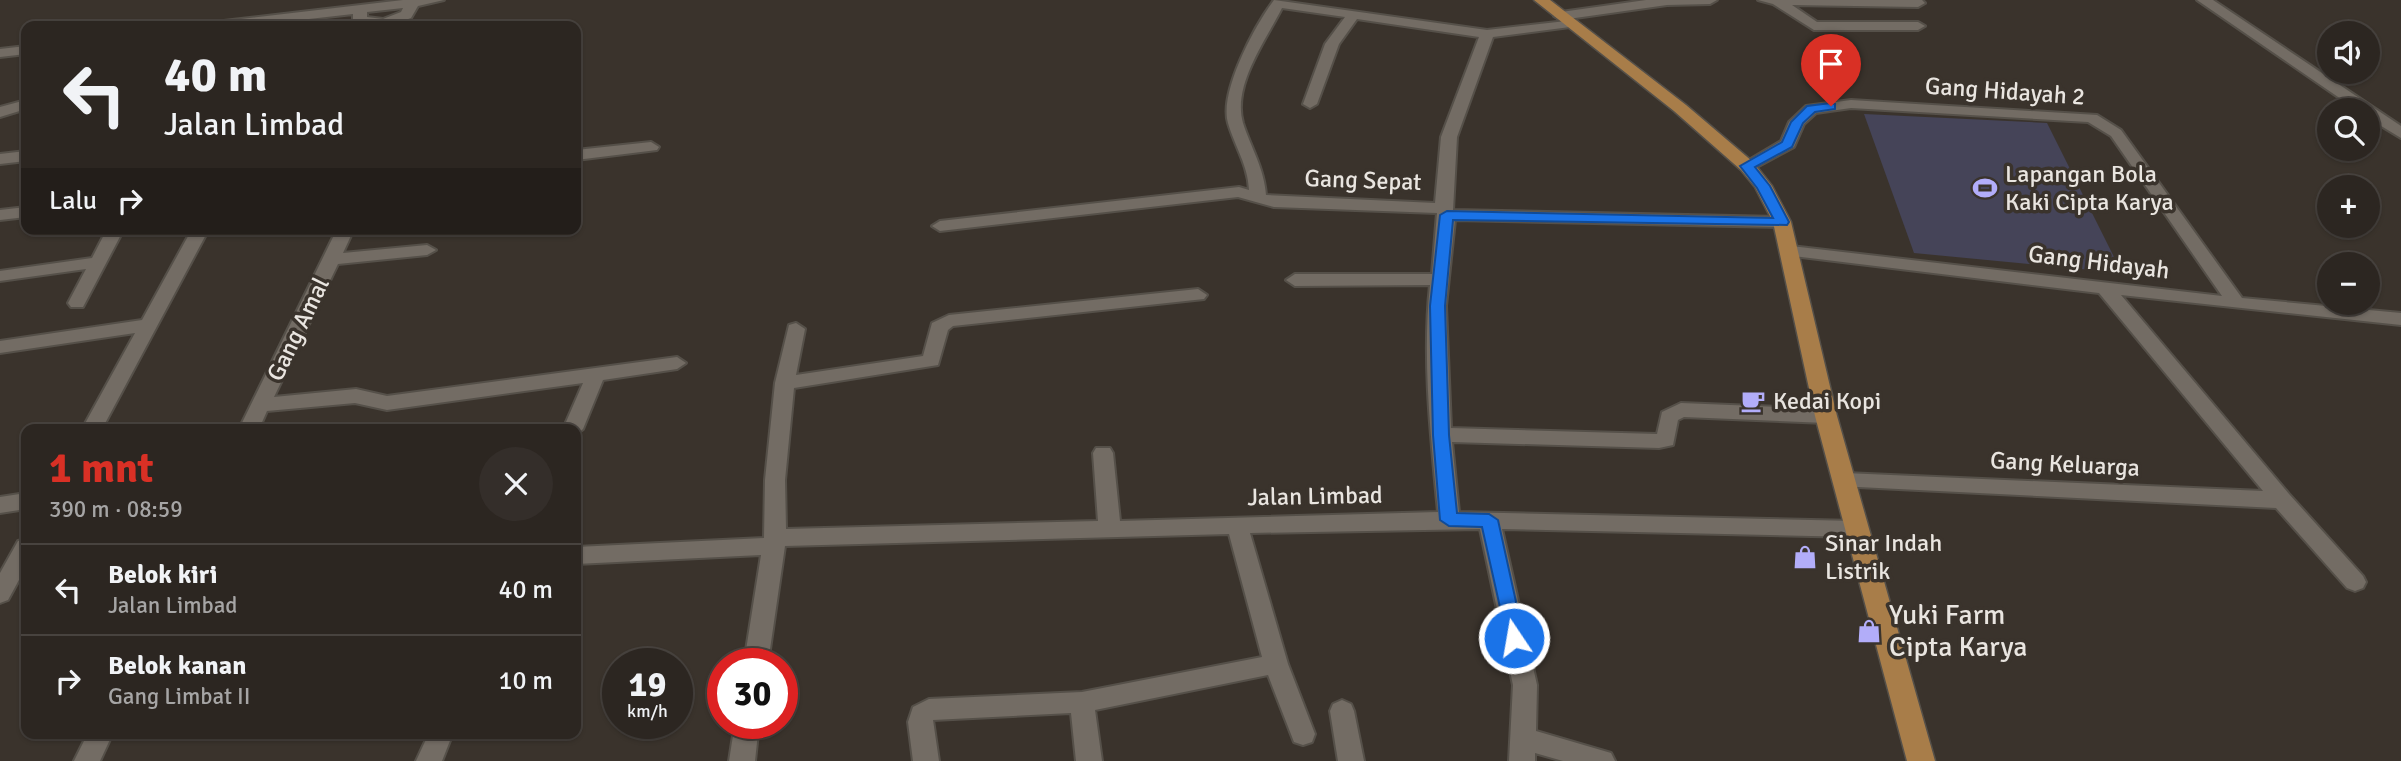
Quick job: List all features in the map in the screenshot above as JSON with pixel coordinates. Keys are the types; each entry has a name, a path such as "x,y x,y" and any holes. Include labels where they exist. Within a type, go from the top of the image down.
{"main road":[{"path":"1541,0 1680,108 1747,166 1763,186 1782,222 1791,251 1826,416 1921,761"}],"street":[{"path":"249,21 366,4 438,0"},
{"path":"1258,198 1256,172 1235,121 1235,93 1245,66 1278,3 1487,34 1667,1 1710,0"},
{"path":"1765,0 1917,3"},
{"path":"1776,0 1814,26 1918,26"},
{"path":"2204,0 2348,98"},
{"path":"389,21 406,15 414,1"},
{"path":"363,21 360,19 366,4"},
{"path":"1310,104 1332,44 1354,14"},
{"path":"1449,520 1441,435 1437,306 1449,137 1487,34"},
{"path":"0,53 21,51"},
{"name":"Gang Hidayah 2","path":"1747,166 1788,144 1797,122 1811,109 1851,104 2092,118 2116,133 2236,303"},
{"path":"0,111 21,105"},
{"path":"2380,119 2401,133"},
{"path":"581,154 651,146"},
{"path":"0,159 21,157"},
{"name":"Gang Sepat","path":"940,226 1239,192 1274,202 1445,211 1782,222"},
{"path":"0,215 21,213"},
{"path":"77,303 113,235"},
{"path":"95,424 198,235"},
{"name":"Gang Amal","path":"252,424 343,235"},
{"path":"332,259 427,250"},
{"name":"Gang Hidayah","path":"1791,251 2236,303 2401,319"},
{"path":"0,276 101,261"},
{"path":"1295,280 1440,279"},
{"path":"2104,287 2282,500 2355,582"},
{"path":"785,383 931,361 939,327 949,321 1198,295"},
{"path":"0,347 150,325"},
{"path":"758,648 774,542 775,480 785,383 796,328"},
{"path":"261,405 356,396 377,403 387,403 677,363"},
{"path":"575,424 596,374"},
{"path":"1441,435 1659,441 1666,440 1669,435 1669,417 1681,411 1826,416"},
{"path":"1103,453 1110,530"},
{"name":"Gang Keluarga","path":"1845,481 2282,500"},
{"path":"0,505 21,502"},
{"path":"1489,520 1525,685 1523,750 1602,761"},
{"name":"Jalan Limbad","path":"581,556 774,542 1237,524 1489,520 1856,529"},
{"path":"1237,524 1276,664 1303,734"},
{"path":"0,594 21,556"},
{"path":"926,761 920,722 922,714 929,710 1082,702 1276,664"},
{"path":"1082,702 1089,761"},
{"path":"1342,711 1351,761"},
{"path":"87,761 98,739"},
{"path":"429,761 439,739"},
{"path":"742,761 745,739"}],"shaded area":[{"name":"Lapangan Bola Kaki Cipta Karya","path":"1864,114 2047,123 2122,273 1914,253"}],"place":[{"name":"Lapangan Bola Kaki Cipta Karya","path":"1985,188"},
{"name":"Kedai Kopi","path":"1753,401"},
{"name":"Sinar Indah Listrik","path":"1805,557"},
{"name":"Yuki Farm Cipta Karya","path":"1869,631"}],"route":[{"path":"1514,638 1489,520 1449,520 1441,435 1437,306 1447,215 1782,222 1763,186 1747,166 1788,144 1797,122 1811,109 1831,106"}]}
